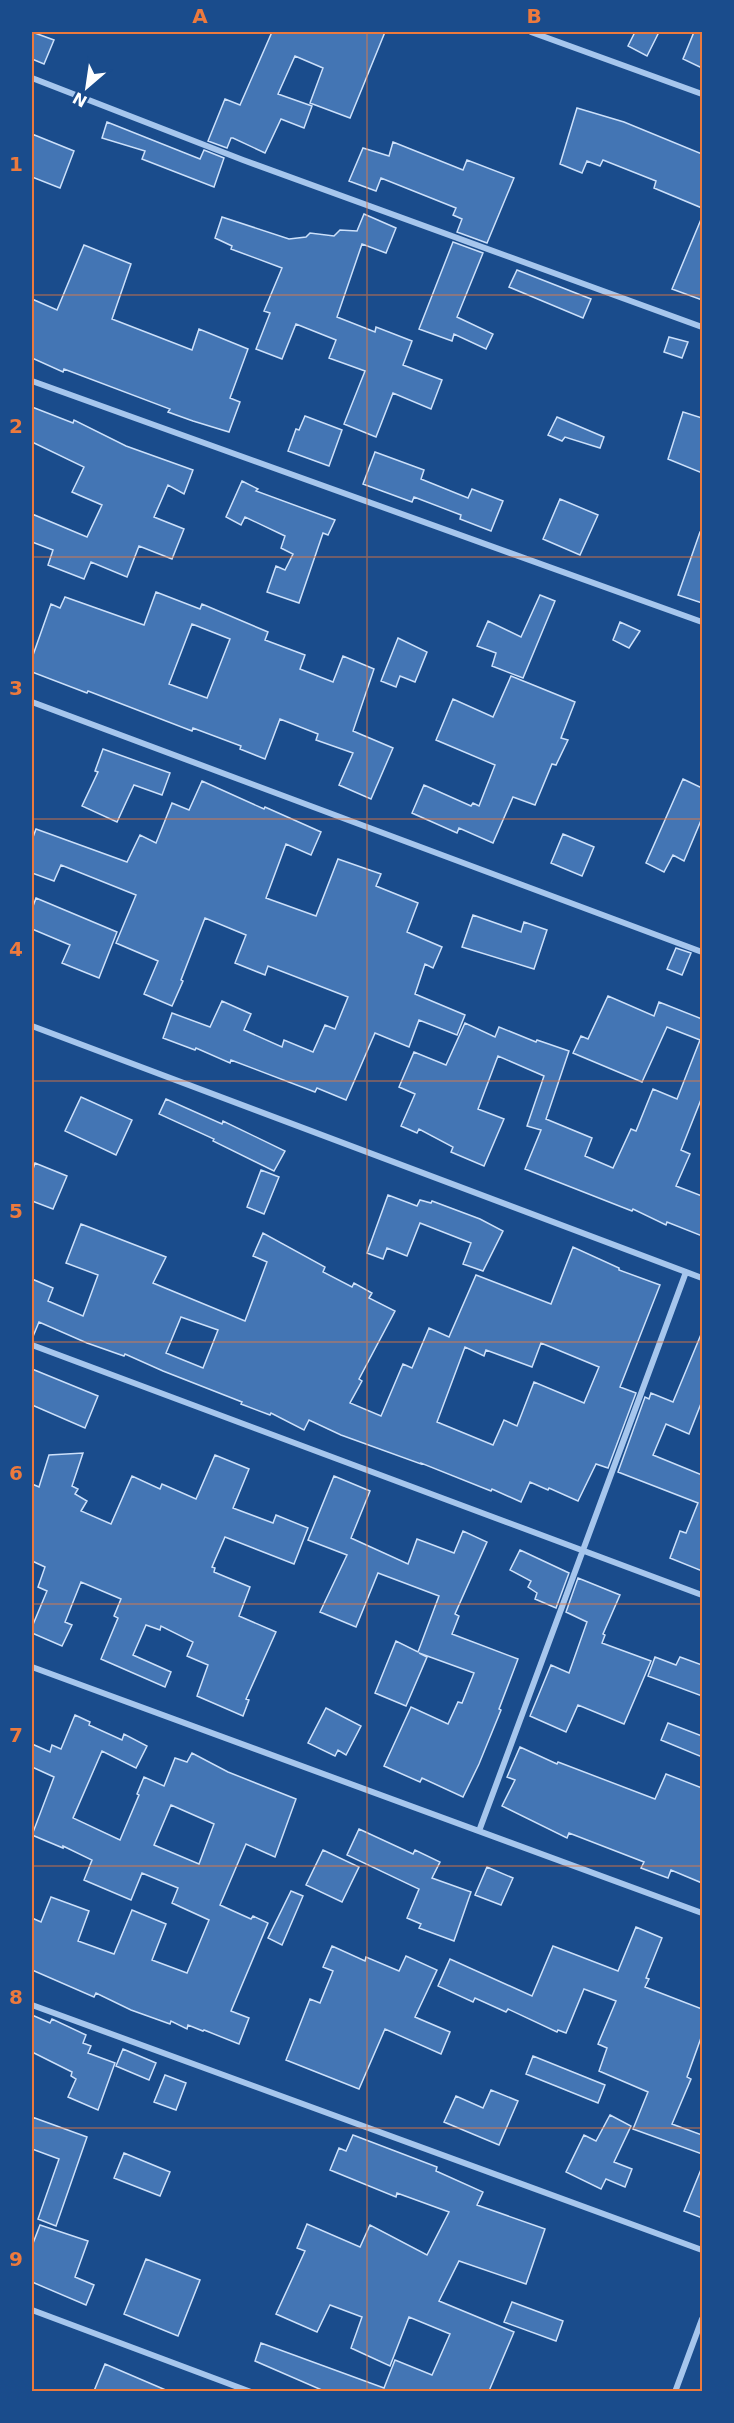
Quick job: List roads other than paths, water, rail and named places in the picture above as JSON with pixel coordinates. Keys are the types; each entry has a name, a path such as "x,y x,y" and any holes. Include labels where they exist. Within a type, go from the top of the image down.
{"street":[{"path":"531,32 702,94"},
{"path":"32,78 243,160 702,327"},
{"path":"32,381 702,621"},
{"path":"32,702 702,952"},
{"path":"32,1026 702,1278"},
{"path":"479,1831 686,1272"},
{"path":"32,1346 702,1595"},
{"path":"32,1667 702,1914"},
{"path":"32,2005 702,2250"},
{"path":"32,2310 252,2391"},
{"path":"675,2391 702,2319"}]}
